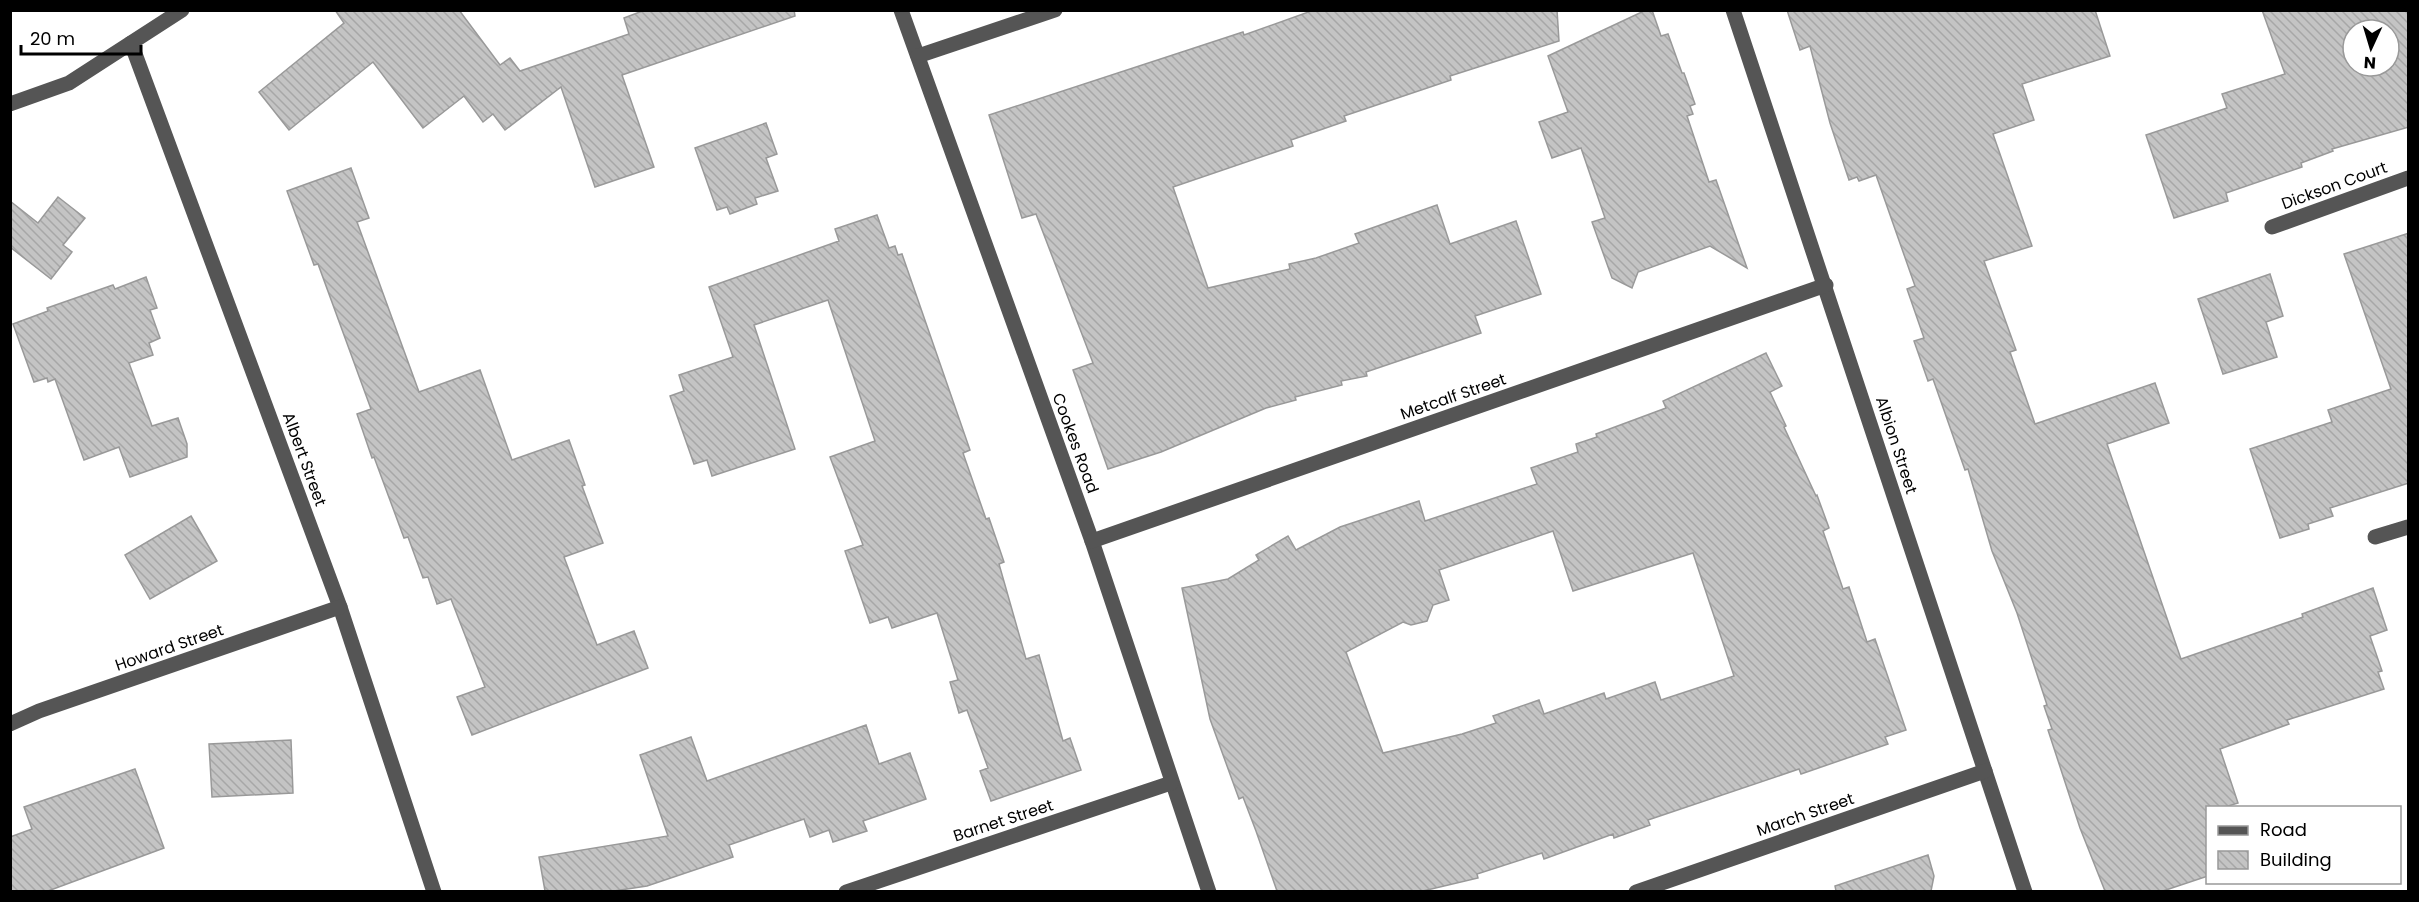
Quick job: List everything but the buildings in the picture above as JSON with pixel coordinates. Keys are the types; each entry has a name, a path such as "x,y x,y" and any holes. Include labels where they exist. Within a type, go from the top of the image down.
{"street":[{"path":"10,104 69,82 182,10"},
{"name":"Cookes Road","path":"901,10 1092,541 1209,891"},
{"path":"918,56 1055,10"},
{"name":"Albion Street","path":"1733,10 2025,891"},
{"name":"Albert Street","path":"131,43 340,607 434,891"},
{"name":"Dickson Court","path":"2272,227 2409,178"},
{"name":"Metcalf Street","path":"1092,541 1826,285"},
{"path":"2375,537 2409,527"},
{"name":"Howard Street","path":"10,724 39,711 340,607"},
{"name":"March Street","path":"1636,891 1985,771"},
{"name":"Barnet Street","path":"846,891 1171,783"}]}
